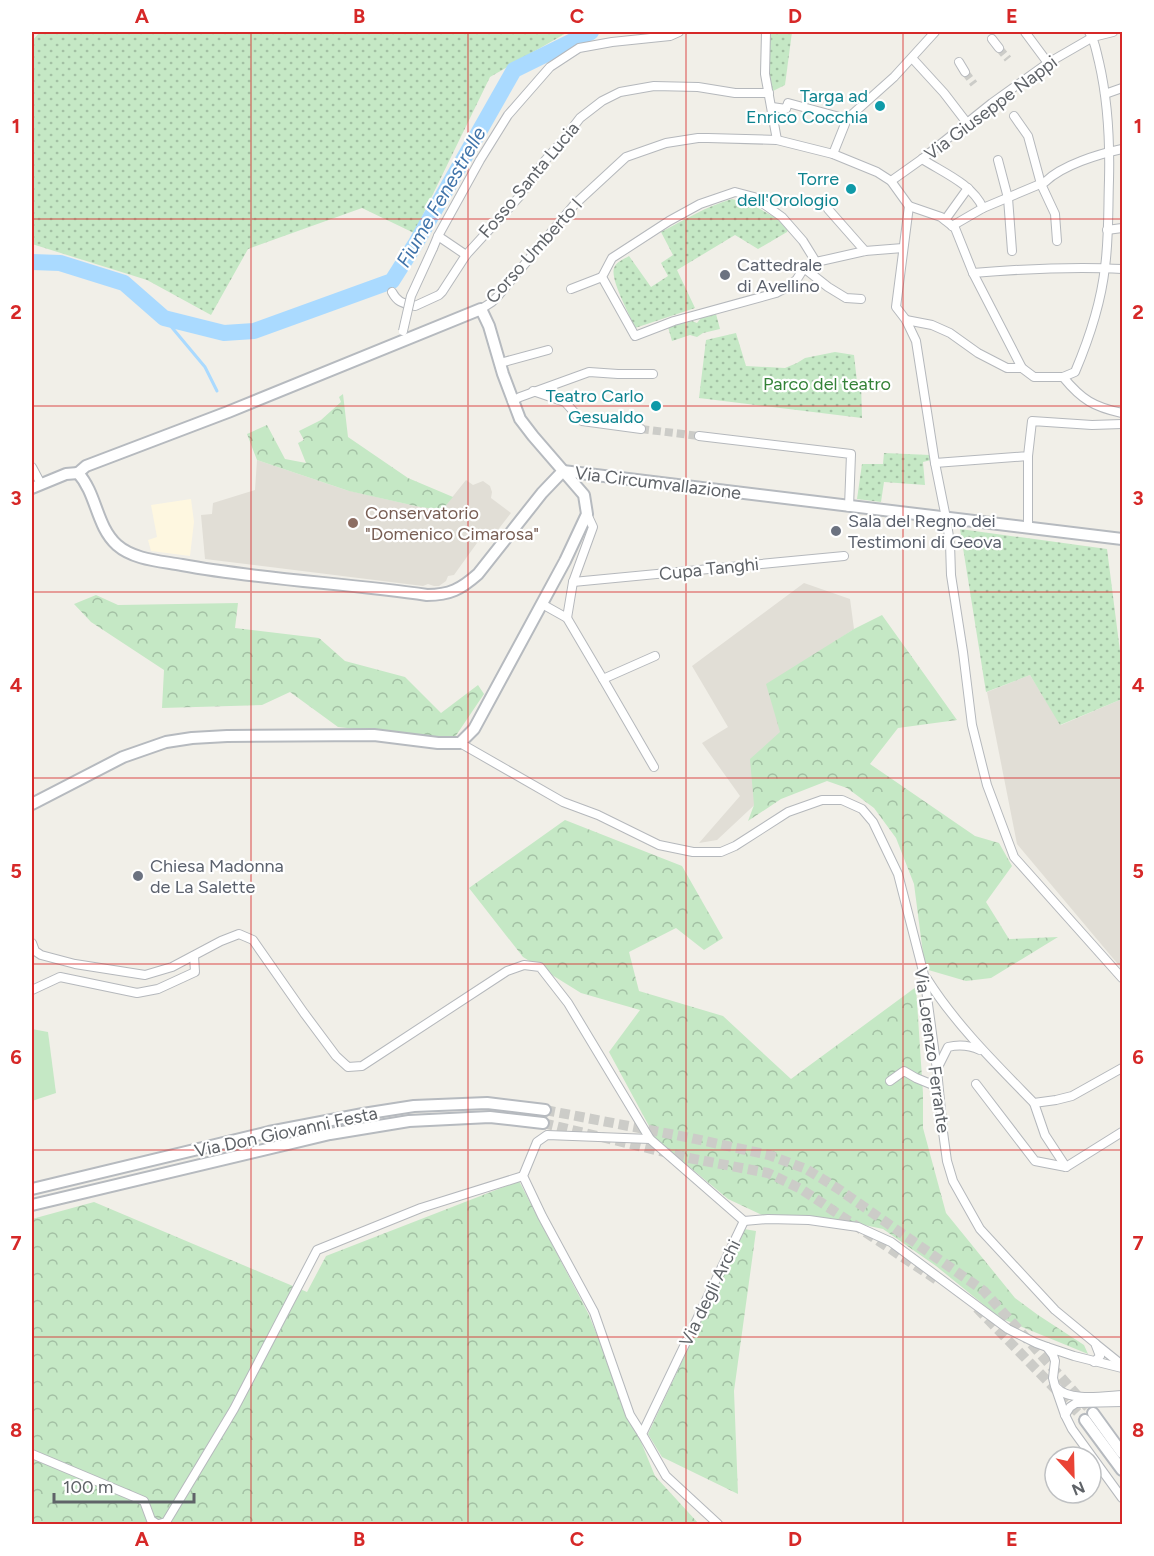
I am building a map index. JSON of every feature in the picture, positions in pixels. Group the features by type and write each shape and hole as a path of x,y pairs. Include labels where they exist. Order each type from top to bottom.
{"street":[{"path":"403,336 411,296 438,236 480,160 508,116 550,67 579,48 669,36 679,32"},
{"path":"766,32 765,74 777,140"},
{"path":"833,154 847,118 875,99 935,32"},
{"path":"1025,32 1048,63"},
{"name":"Via Giuseppe Nappi","path":"891,181 1048,63 1091,34 1113,32"},
{"path":"891,181 909,206 941,217 955,228 973,273 1022,368 1034,377 1063,377 1075,372 1093,324 1105,268 1107,230 1110,152 1108,115 1102,73 1091,34"},
{"path":"992,39 999,48"},
{"path":"912,58 944,93 967,123"},
{"path":"959,62 965,72"},
{"name":"Fosso Santa Lucia","path":"392,292 402,303 419,306 442,292 466,255 513,203 580,118 602,101 620,92 654,86 698,87 735,93 769,93"},
{"path":"1105,94 1122,88"},
{"path":"772,107 786,109 788,103 847,118"},
{"path":"1014,116 1028,136 1041,184 1055,214 1057,241"},
{"name":"Corso Umberto I","path":"36,486 66,474 78,473 87,466 228,412 403,336 481,309 498,296 574,205 626,157 644,150 666,143 698,138 777,140 833,154 877,172 891,181"},
{"path":"948,223 1041,184 1052,174 1122,149"},
{"path":"922,159 969,188 983,208"},
{"path":"998,160 1008,198 1012,251"},
{"path":"948,223 969,188"},
{"path":"571,289 602,278 612,258 669,221 700,204 735,192 754,197 782,217 803,241 816,262"},
{"path":"909,206 896,307 906,320 916,341 950,543 951,575 972,725 987,785 1014,857 1122,978"},
{"path":"828,209 865,251"},
{"path":"1107,230 1122,228"},
{"name":"Fosso Santa Lucia","path":"438,236 466,255"},
{"path":"602,278 635,336 674,321 776,293 797,279 804,268 816,262 865,251 903,248"},
{"path":"804,268 846,298 861,299"},
{"path":"973,273 1122,268"},
{"path":"481,309 489,326 512,401 520,419 584,495 587,514 593,527 573,582 567,618"},
{"path":"906,320 932,325 950,333 1007,368 1022,368"},
{"path":"500,363 548,350"},
{"path":"512,401 589,372 653,374"},
{"path":"1063,377 1075,392 1100,408 1122,413"},
{"path":"533,392 564,402 582,421 641,429"},
{"path":"1028,528 1028,456 1032,421 1092,425 1122,424"},
{"path":"699,436 851,453 849,507"},
{"path":"935,463 1028,456"},
{"path":"32,467 36,486"},
{"name":"Via Circumvallazione","path":"78,473 109,535 117,545 141,557 210,570 427,595 454,591 472,579 542,493 563,471 1122,539"},
{"path":"32,804 123,757 166,742 192,738 374,735 438,743 460,743 474,729 565,561 587,514"},
{"name":"Cupa Tanghi","path":"573,582 844,556"},
{"path":"542,604 567,618 654,767"},
{"path":"603,679 655,656"},
{"name":"Via Lorenzo Ferrante","path":"460,743 563,801 598,815 659,845 693,852 721,852 735,846 788,812 822,800 843,800 862,808 873,822 898,874 924,975 947,1161 952,1181 980,1229 1055,1310 1122,1366"},
{"path":"32,943 35,951 41,955 75,964 145,975 172,968 221,941 239,934 253,940 336,1056 348,1067 362,1066 507,971 524,965 540,967 568,1004 650,1139 744,1221"},
{"path":"32,990 60,977 137,993 158,989 195,972 194,956"},
{"path":"924,975 942,1002 1034,1103 1045,1135 1066,1167"},
{"path":"937,1070 948,1047 958,1044 973,1047 987,1054"},
{"path":"1034,1103 1072,1096 1122,1068"},
{"path":"890,1080 904,1071 938,1087"},
{"path":"976,1084 1035,1161 1066,1167 1122,1132"},
{"name":"Via Don Giovanni Festa","path":"32,1189 269,1132 404,1108 487,1103 545,1110"},
{"name":"Via Don Giovanni Festa","path":"32,1204 364,1128 409,1122 490,1117 543,1123"},
{"path":"650,1139 548,1135 537,1142 523,1176 594,1312 630,1415 666,1476 717,1524"},
{"path":"32,1454 144,1501 151,1520 158,1524 166,1522 234,1409 317,1250 421,1209 523,1176"},
{"name":"Via degli Archi","path":"642,1434 744,1221 809,1220 858,1227 891,1242 1008,1329 1036,1343 1074,1356 1122,1366"},
{"path":"1094,1362 1100,1356 1095,1343"},
{"path":"1047,1347 1055,1361 1053,1378 1065,1415 1072,1429 1122,1498"},
{"path":"1054,1368 1061,1361 1074,1356"},
{"path":"1055,1386 1063,1394 1070,1395 1096,1397 1122,1395"},
{"path":"1065,1415 1076,1403 1122,1402"},
{"path":"1122,1453 1089,1417 1122,1470"}],"shaded area":[{"name":"Conservatorio \"Domenico Cimarosa\"","path":"257,460 346,490 442,510 466,480 473,485 483,481 490,486 491,498 511,513 497,531 482,536 454,575 448,576 446,581 439,586 428,584 423,586 205,559 201,515 212,514 213,503 255,490"},
{"path":"191,499 194,522 190,556 151,551 148,540 157,537 151,505"},
{"path":"804,583 850,599 854,629 782,676 798,757 763,797 717,840 699,843 740,796 702,743 728,727 692,666"},
{"path":"1030,675 1061,725 1122,699 1122,969 1017,844 987,692"}],"green space":[{"path":"40,32 568,32 490,77 414,233 362,208 248,249 211,315 147,280 32,244 32,41"},
{"path":"766,32 792,32 785,85 769,93"},
{"path":"732,199 751,204 776,218 788,230 787,232 758,249 735,235 677,270 695,308 635,328 615,281 615,266 629,256 651,287 668,276 661,263 673,255 661,232 705,209"},
{"path":"716,314 720,329 703,333 697,337 690,335 672,341 668,327 692,321 697,323 701,318"},
{"name":"Parco del teatro","path":"736,333 746,366 785,368 805,358 835,352 854,355 857,382 861,382 862,418 699,398 706,340"},
{"path":"343,394 348,437 408,478 453,497 442,510 349,491 257,460 247,434 267,425 285,459 306,463 298,443 304,440 299,431 321,420 341,402 339,397"},
{"path":"884,453 930,455 931,460 923,462 925,485 884,482 881,502 857,499 862,464 883,464"},
{"path":"960,529 1107,549 1122,667 1122,699 1060,725 1030,675 986,692"},
{"path":"96,595 118,605 238,603 235,628 319,638 345,661 405,677 441,713 478,685 484,694 453,740 338,727 290,692 262,705 162,708 164,670 91,622 74,604"},
{"path":"882,615 957,720 898,728 870,764 975,836 999,843 1012,866 986,902 1009,939 1058,937 991,978 966,981 925,969 914,884 896,838 874,808 847,788 827,781 781,799 748,821 754,805 750,759 780,732 766,684 854,629"},
{"path":"565,820 682,866 723,938 704,950 676,928 629,952 639,991 723,1016 791,1079 916,987 923,1128 946,1213 1015,1298 1084,1345 1088,1354 1000,1318 936,1266 883,1229 836,1219 762,1215 728,1199 656,1139 609,1052 640,1010 581,993 523,957 469,888"},
{"path":"32,1029 48,1032 56,1093 32,1101"},
{"path":"519,1181 588,1313 655,1476 699,1524 32,1524 32,1219 94,1202 307,1292 326,1256"},
{"path":"744,1229 756,1231 734,1391 738,1494 662,1457 648,1434"}],"waterway":[{"name":"Fiume Fenestrelle","path":"32,262 60,263 124,283 164,318 224,333 254,331 392,281 514,70 591,32"},
{"path":"164,318 205,367 217,391"}],"tunnel":[{"path":"999,48 1008,59"},
{"path":"965,72 974,84"},
{"path":"641,429 699,436"},
{"path":"545,1110 769,1155 806,1169 837,1188 984,1291 1093,1413"},
{"path":"543,1123 689,1158 768,1173 801,1189 937,1280"},
{"path":"977,1308 1085,1420"}],"place":[{"name":"Targa ad Enrico Cocchia","path":"880,106"},
{"name":"Torre dell'Orologio","path":"851,189"},
{"name":"Cattedrale di Avellino","path":"725,275"},
{"name":"Teatro Carlo Gesualdo","path":"656,406"},
{"name":"Conservatorio \"Domenico Cimarosa\"","path":"353,523"},
{"name":"Sala del Regno dei Testimoni di Geova","path":"836,531"},
{"name":"Chiesa Madonna de La Salette","path":"138,876"}]}
